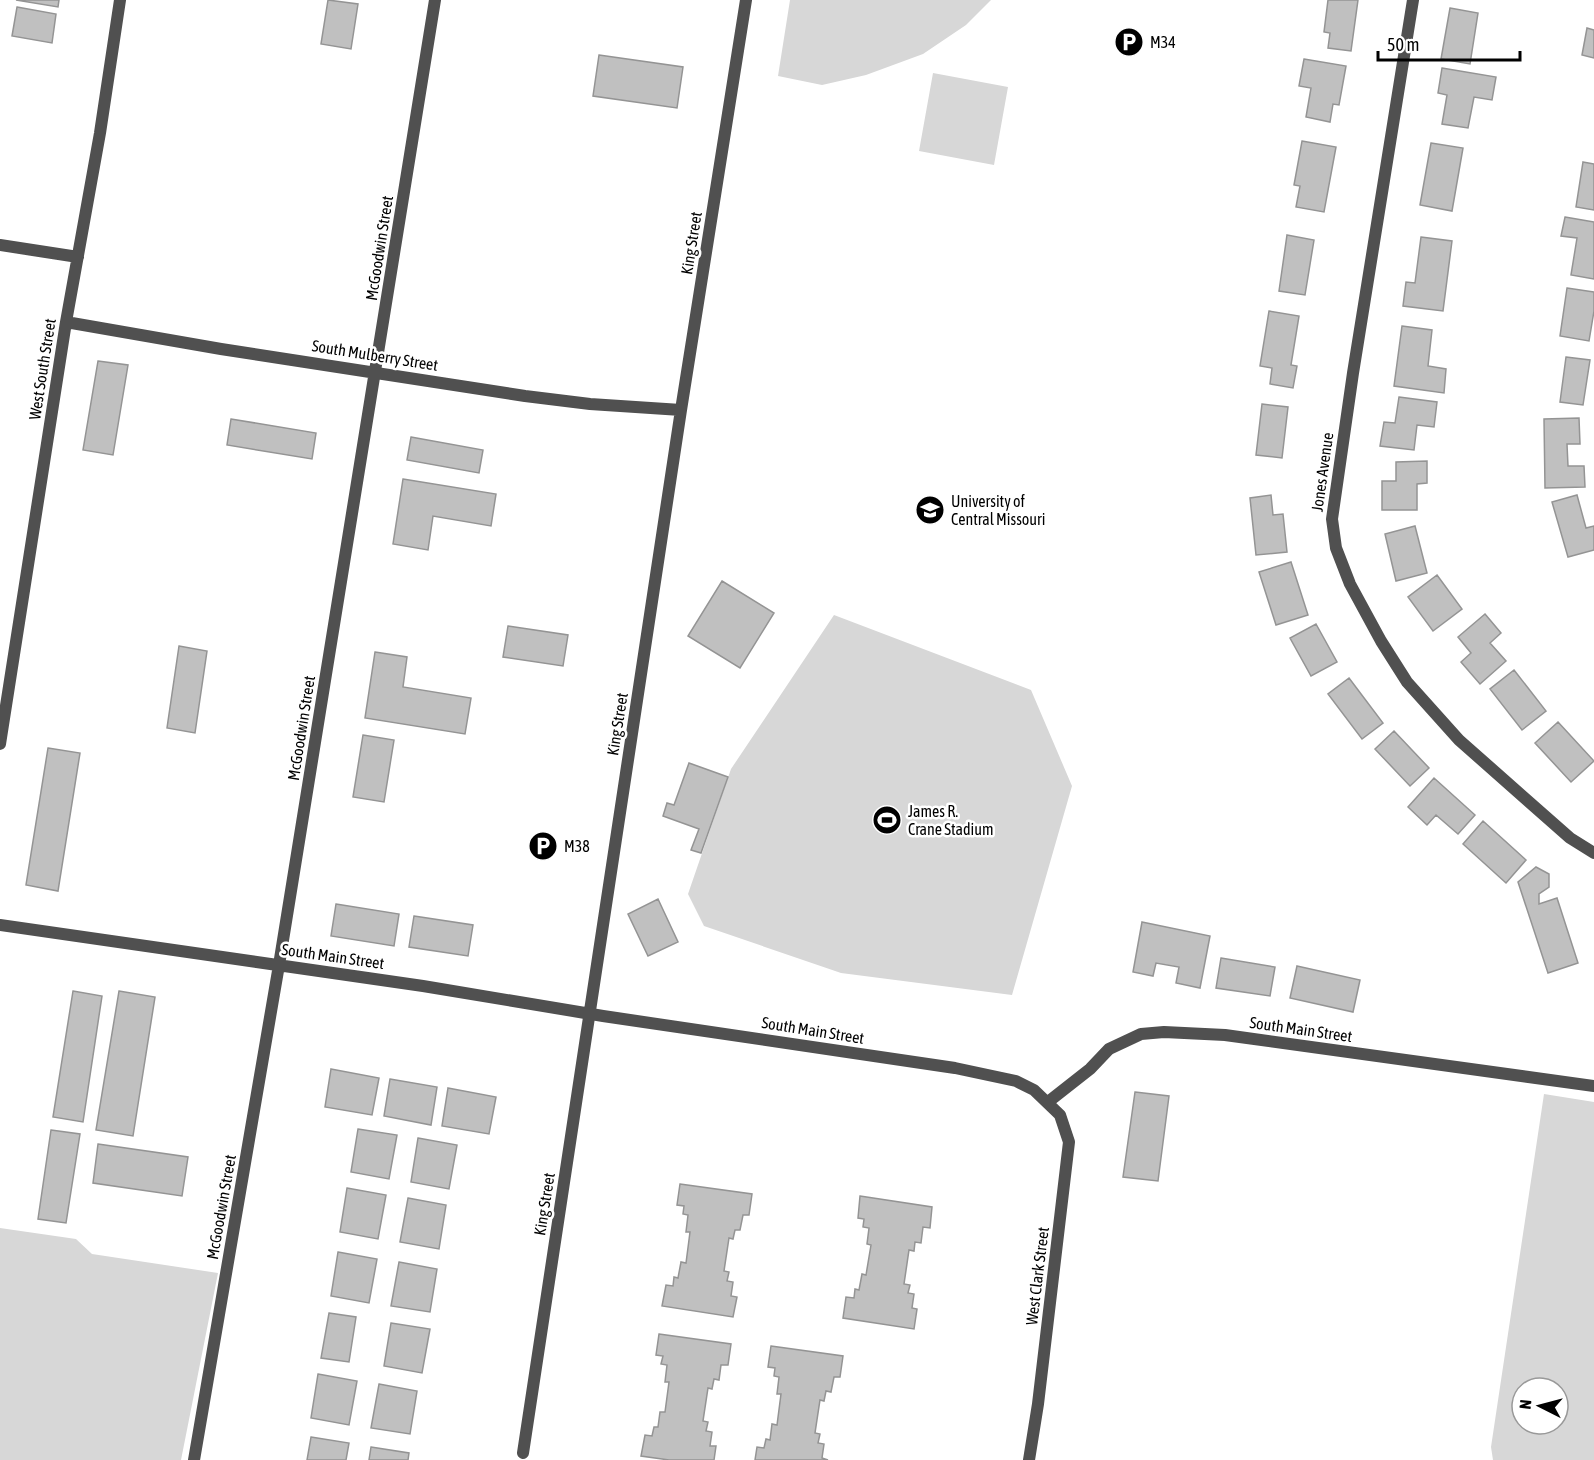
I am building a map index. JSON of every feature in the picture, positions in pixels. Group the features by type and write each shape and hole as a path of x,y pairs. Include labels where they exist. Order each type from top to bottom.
{"street":[{"name":"West South Street","path":"0,744 66,322 100,134 120,0"},
{"name":"McGoodwin Street","path":"194,1460 279,965 435,0"},
{"name":"King Street","path":"523,1453 681,410 746,0"},
{"name":"Jones Avenue","path":"1413,0 1332,519 1336,548 1350,584 1381,641 1407,682 1459,740 1570,838 1594,853"},
{"path":"0,245 78,257"},
{"name":"South Mulberry Street","path":"66,322 221,349 376,371 525,396 590,404 681,410"},
{"name":"South Main Street","path":"0,925 955,1068 1016,1081 1034,1090 1048,1102 1090,1069 1109,1049 1142,1034 1164,1032 1225,1035 1594,1086"},
{"name":"West Clark Street","path":"1029,1460 1069,1142 1060,1115 1048,1102"}],"shaded area":[{"path":"790,0 991,0 966,25 923,54 866,75 822,85 778,76"},
{"path":"933,73 1008,87 994,165 919,151"},
{"name":"James R. Crane Stadium","path":"834,615 1031,690 1072,786 1012,995 841,973 704,926 688,894 731,769"},
{"path":"1544,1094 1594,1102 1594,1460 1493,1460 1491,1447"},
{"path":"0,1228 76,1239 92,1254 218,1273 181,1460 0,1460"}],"building":[{"path":"16,0 59,0 58,7"},
{"path":"328,0 358,4 351,49 321,44"},
{"path":"1328,0 1358,0 1351,51 1328,48 1330,33 1324,32"},
{"path":"17,7 56,14 52,43 12,36"},
{"path":"1450,8 1478,13 1470,64 1441,59"},
{"path":"1587,28 1594,30 1594,58 1582,55"},
{"path":"599,55 683,67 677,108 593,96"},
{"path":"1304,59 1346,66 1339,105 1333,104 1330,122 1306,117 1311,88 1299,86"},
{"path":"1442,68 1496,77 1492,100 1474,97 1468,128 1442,124 1447,95 1438,93"},
{"path":"1302,141 1336,147 1324,212 1296,207 1300,186 1294,185"},
{"path":"1431,143 1463,148 1452,211 1420,205"},
{"path":"1583,162 1594,164 1594,210 1576,207"},
{"path":"1565,217 1594,222 1594,279 1571,275 1577,238 1561,236"},
{"path":"1287,235 1314,240 1305,295 1279,291"},
{"path":"1421,237 1452,241 1443,311 1403,306 1406,282 1415,283"},
{"path":"1567,288 1594,292 1594,311 1589,341 1560,336"},
{"path":"1269,311 1299,316 1291,365 1297,366 1293,388 1270,384 1272,368 1260,366"},
{"path":"1402,326 1432,330 1428,366 1446,369 1444,393 1394,386"},
{"path":"1566,357 1590,360 1583,405 1560,402"},
{"path":"98,361 128,365 113,455 83,450"},
{"path":"1399,397 1437,402 1434,427 1417,425 1414,450 1380,446 1384,422 1395,423"},
{"path":"1262,404 1288,407 1282,458 1256,455"},
{"path":"1579,418 1580,444 1567,444 1568,466 1584,466 1585,487 1545,488 1544,419"},
{"path":"231,419 316,433 312,459 227,445"},
{"path":"411,437 483,450 479,473 407,460"},
{"path":"1427,461 1427,483 1417,484 1417,510 1382,510 1382,481 1396,481 1396,462"},
{"path":"403,479 496,494 491,526 433,516 428,550 393,544"},
{"path":"1271,495 1273,515 1283,514 1287,552 1256,555 1250,498"},
{"path":"1577,495 1586,528 1594,526 1594,550 1568,557 1552,502"},
{"path":"1415,526 1427,573 1396,581 1385,534"},
{"path":"1291,562 1308,615 1276,625 1259,572"},
{"path":"1437,575 1462,609 1433,631 1408,597"},
{"path":"722,581 774,613 740,668 688,636"},
{"path":"1485,614 1501,633 1490,643 1506,661 1480,684 1461,662 1471,653 1458,637"},
{"path":"1316,624 1337,662 1311,676 1290,638"},
{"path":"508,626 568,635 563,666 503,657"},
{"path":"179,646 207,651 195,733 167,728"},
{"path":"375,652 407,657 403,687 471,698 465,734 365,718"},
{"path":"1514,670 1546,711 1522,730 1490,689"},
{"path":"1349,678 1383,723 1362,739 1328,694"},
{"path":"1558,722 1594,761 1571,782 1535,743"},
{"path":"1394,731 1429,768 1410,786 1375,749"},
{"path":"363,735 394,740 384,802 353,797"},
{"path":"48,748 80,753 58,891 26,885"},
{"path":"689,763 728,777 701,853 691,850 699,829 663,816 667,803 674,805"},
{"path":"1434,778 1475,815 1458,834 1436,815 1427,825 1408,807"},
{"path":"1483,821 1526,860 1506,883 1463,844"},
{"path":"1536,867 1549,874 1549,887 1539,894 1539,904 1557,898 1578,963 1548,973 1518,882"},
{"path":"658,899 678,942 648,956 628,914"},
{"path":"336,904 399,914 394,946 331,936"},
{"path":"414,916 473,925 468,956 409,947"},
{"path":"1142,922 1210,936 1200,988 1176,983 1179,967 1156,963 1153,976 1133,972"},
{"path":"1221,958 1275,967 1270,996 1216,988"},
{"path":"1297,966 1360,980 1353,1012 1290,998"},
{"path":"73,991 102,996 83,1122 53,1117"},
{"path":"119,991 155,997 133,1136 96,1130"},
{"path":"331,1069 379,1078 372,1115 325,1107"},
{"path":"390,1079 437,1087 431,1125 384,1116"},
{"path":"448,1088 496,1097 489,1134 442,1126"},
{"path":"1135,1092 1169,1096 1158,1181 1123,1177"},
{"path":"358,1129 397,1135 389,1179 351,1172"},
{"path":"51,1130 80,1134 66,1223 38,1219"},
{"path":"418,1138 457,1145 449,1189 411,1182"},
{"path":"98,1144 188,1157 182,1196 93,1183"},
{"path":"680,1184 752,1194 749,1215 743,1215 740,1230 735,1230 733,1239 729,1238 724,1271 729,1272 727,1281 733,1282 731,1296 737,1297 733,1317 662,1306 666,1285 673,1286 674,1277 678,1278 681,1262 686,1263 690,1232 686,1232 688,1215 683,1214 684,1206 677,1205"},
{"path":"347,1188 386,1195 378,1239 340,1232"},
{"path":"860,1196 932,1207 930,1228 923,1227 921,1243 915,1242 914,1251 909,1250 904,1284 910,1285 908,1293 914,1294 912,1308 917,1309 914,1329 843,1318 846,1297 854,1298 855,1289 859,1290 862,1274 866,1275 871,1245 867,1244 869,1228 863,1227 864,1219 858,1218"},
{"path":"408,1198 446,1205 439,1249 400,1242"},
{"path":"338,1252 377,1259 369,1303 331,1296"},
{"path":"399,1262 437,1269 430,1312 391,1306"},
{"path":"329,1313 356,1317 349,1362 321,1358"},
{"path":"391,1323 430,1329 422,1373 384,1366"},
{"path":"659,1334 731,1344 728,1365 721,1365 719,1380 714,1379 712,1389 708,1388 703,1421 708,1422 706,1431 712,1432 710,1446 716,1446 714,1460 669,1460 641,1456 645,1435 652,1436 654,1427 658,1427 660,1412 665,1412 669,1382 665,1382 667,1365 661,1364 663,1356 656,1355"},
{"path":"771,1346 843,1356 840,1377 834,1377 831,1392 826,1391 824,1401 820,1400 815,1433 820,1434 818,1443 824,1444 822,1458 828,1460 755,1460 757,1447 764,1448 766,1439 770,1440 772,1424 777,1425 781,1394 777,1394 779,1377 774,1376 775,1368 768,1367"},
{"path":"318,1374 357,1381 349,1425 311,1418"},
{"path":"379,1384 417,1391 410,1434 371,1428"},
{"path":"311,1437 349,1443 346,1460 307,1460"},
{"path":"371,1447 409,1453 408,1460 369,1460"}],"place":[{"name":"M34","path":"1129,42"},
{"name":"University of Central Missouri","path":"930,510"},
{"name":"James R. Crane Stadium","path":"887,820"},
{"name":"M38","path":"543,846"}]}
